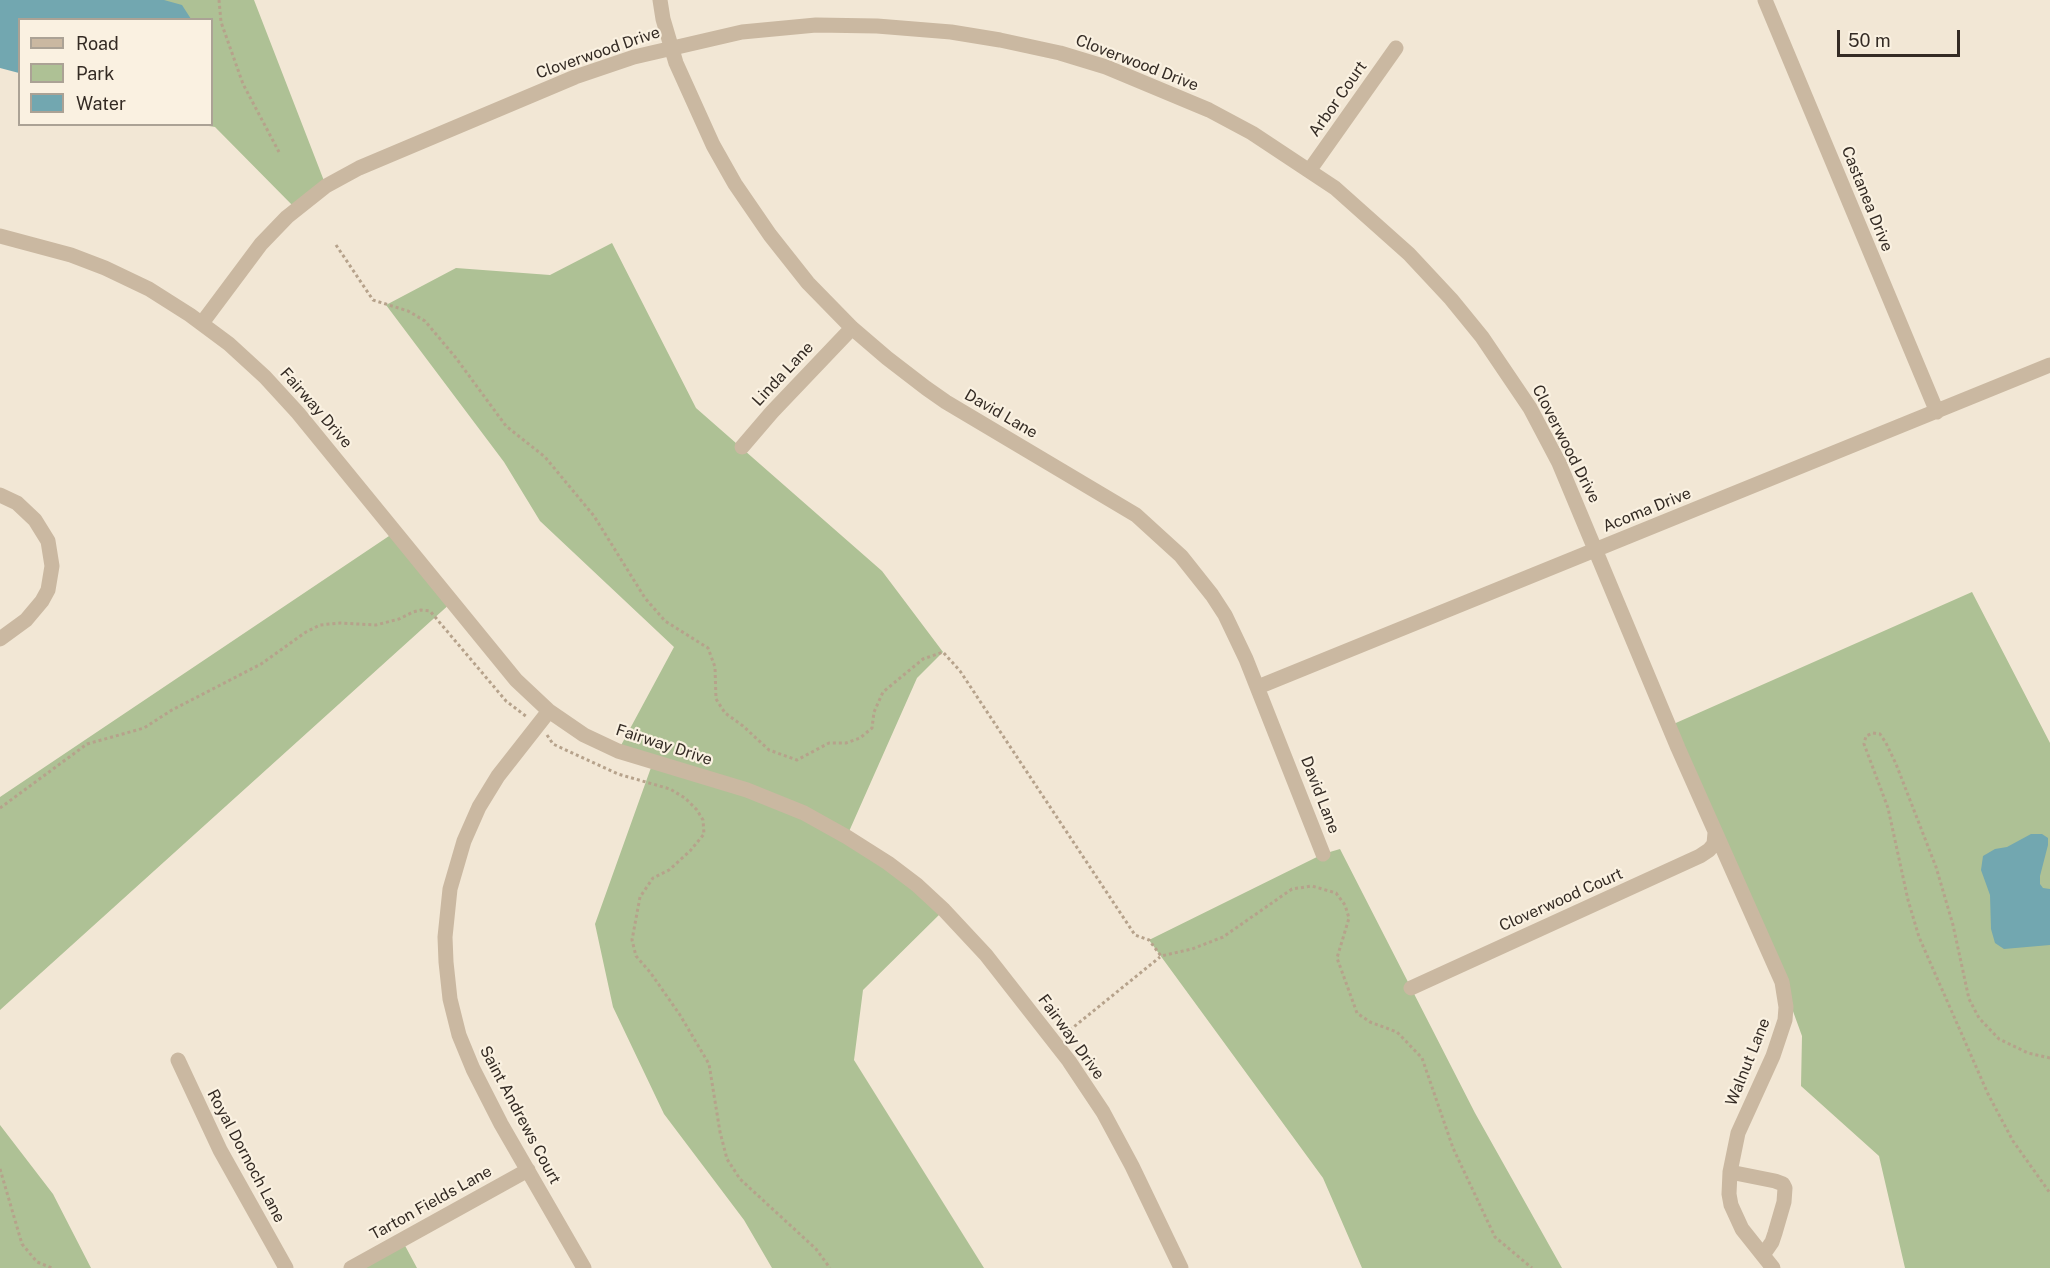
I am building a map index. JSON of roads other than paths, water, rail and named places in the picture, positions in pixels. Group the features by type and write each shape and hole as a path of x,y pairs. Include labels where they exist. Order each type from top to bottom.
{"street":[{"name":"David Lane","path":"660,0 671,47 696,110 735,184 770,235 808,283 852,328 887,358 946,402 1136,515 1181,556 1212,595 1225,615 1258,687 1323,854"},
{"name":"Castanea Drive","path":"1765,0 1937,412"},
{"name":"Cloverwood Drive","path":"202,324 261,244 292,213 326,186 359,168 575,77 634,57 742,32 816,25 877,26 951,32 1000,40 1088,61 1164,89 1209,110 1252,134 1309,171 1342,195 1409,254 1451,299 1482,337 1517,387 1559,463 1677,748 1714,826 1715,833"},
{"name":"Arbor Court","path":"1309,171 1396,48"},
{"name":"Fairway Drive","path":"0,236 71,255 105,268 149,289 229,344 298,413 516,680 549,711 584,735 618,751 747,790 782,803 847,837 917,885 952,918 991,962 1055,1043 1103,1112 1181,1268"},
{"name":"Linda Lane","path":"742,447 852,328"},
{"name":"Acoma Drive","path":"1258,687 2050,365"},
{"path":"0,495 17,503 35,520 48,541 52,566 48,590 39,606 26,620 0,639"},
{"name":"Saint Andrews Court","path":"549,711 498,776 478,807 456,864 450,888 445,938 446,962 450,999 459,1035 478,1078 584,1268"},
{"name":"Cloverwood Court","path":"1411,988 1700,856 1714,844 1715,833"},
{"name":"Walnut Lane","path":"1715,833 1778,970 1786,1007 1785,1020 1773,1056 1738,1133 1730,1172 1729,1194 1735,1215 1742,1229 1773,1268"},
{"name":"Royal Dornoch Lane","path":"178,1060 220,1150 286,1268"},
{"name":"Tarton Fields Lane","path":"351,1268 528,1170"},
{"path":"1730,1172 1775,1181 1783,1184 1785,1188 1784,1202 1775,1233 1763,1255"}],"water":[{"path":"0,0 164,0 182,5 190,18 18,18 18,73 0,68"},
{"path":"2031,834 2042,834 2048,838 2040,884 2043,888 2050,889 2050,945 2004,949 1995,943 1991,929 1990,895 1981,870 1983,856 1995,849 2007,847"}]}
